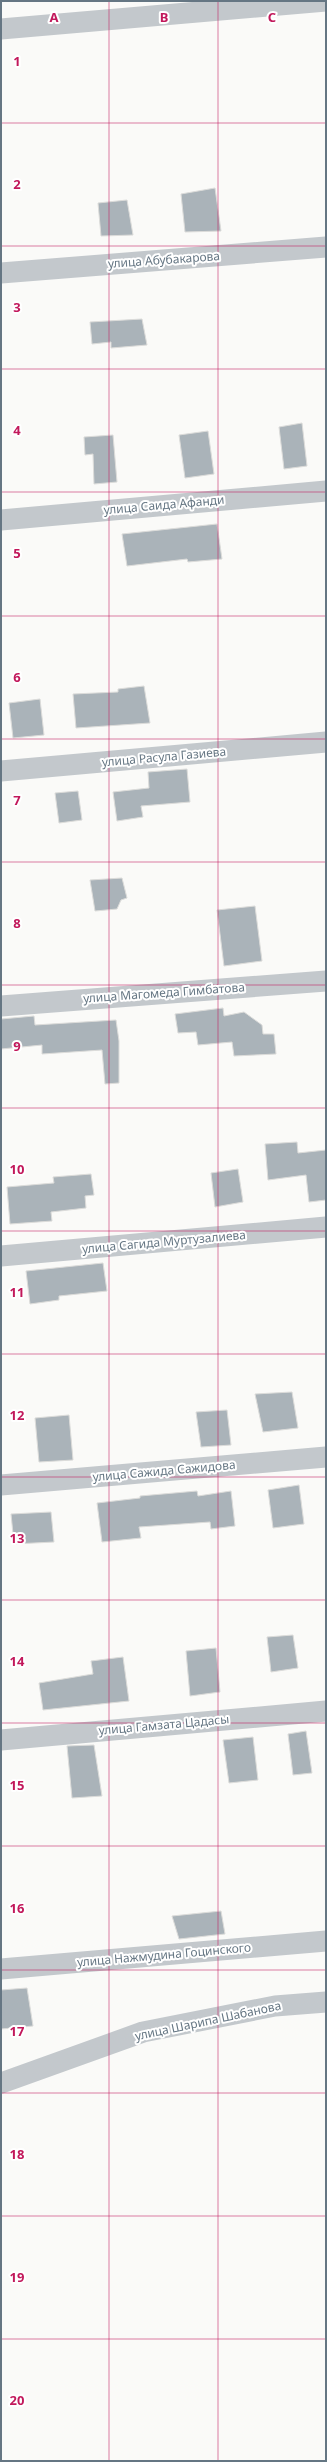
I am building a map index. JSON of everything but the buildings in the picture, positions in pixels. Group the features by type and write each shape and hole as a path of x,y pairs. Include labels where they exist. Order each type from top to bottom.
{"street":[{"path":"1,29 326,1"},
{"name":"улица Абубакарова","path":"1,273 326,247"},
{"name":"улица Саида Афанди","path":"1,520 326,491"},
{"name":"улица Расула Газиева","path":"1,771 326,742"},
{"name":"улица Магомеда Гимбатова","path":"1,1006 326,981"},
{"name":"улица Сагида Муртузалиева","path":"1,1256 326,1227"},
{"name":"улица Сажида Сажидова","path":"1,1485 326,1457"},
{"name":"улица Гамзата Цадасы","path":"1,1740 326,1711"},
{"name":"улица Нажмудина Гоцинского","path":"1,1969 326,1940"},
{"name":"улица Шарипа Шабанова","path":"1,2083 143,2032 275,2006 326,2002"}]}
